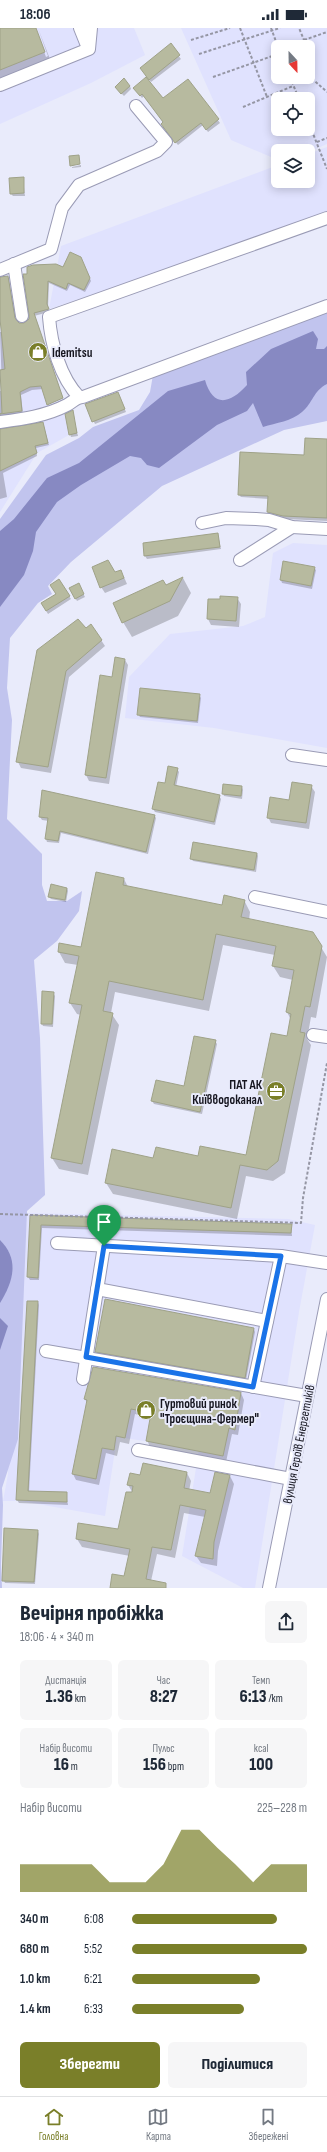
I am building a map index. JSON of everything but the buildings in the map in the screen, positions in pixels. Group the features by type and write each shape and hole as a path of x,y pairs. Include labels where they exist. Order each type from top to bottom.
{"street":[{"path":"80,28 88,49"},
{"path":"88,49 91,28"},
{"path":"0,85 88,49"},
{"path":"0,270 51,249 62,208 79,185 157,150 166,142 136,106"},
{"path":"79,397 64,378 50,331 49,316 327,218"},
{"path":"14,264 22,316"},
{"path":"0,422 48,414 68,405 79,397 83,397 327,306"},
{"path":"202,523 226,518 256,519 269,520 292,527 327,529"},
{"path":"240,560 292,527"},
{"path":"292,755 327,760"},
{"path":"255,897 327,912"},
{"path":"313,1035 327,1037"},
{"path":"57,1243 281,1256 327,1263"},
{"path":"83,1379 104,1246"},
{"path":"253,1387 281,1256"},
{"path":"97,1289 267,1321"},
{"name":"вулиця Героїв Енергетиків","path":"269,1588 327,1299"},
{"path":"46,1351 307,1396"},
{"path":"138,1450 291,1479"}],"path":[{"path":"191,40 230,28"},
{"path":"240,28 267,97"},
{"path":"199,54 244,40 272,29 280,28"},
{"path":"299,28 304,40 327,32"},
{"path":"272,29 276,40"},
{"path":"212,77 271,56"},
{"path":"315,81 327,92"},
{"path":"243,108 293,86 296,92"},
{"path":"314,136 327,169"},
{"path":"317,142 327,138"},
{"path":"0,1214 301,1223 303,1198 327,1063"}],"shaded area":[{"path":"0,28 134,28 145,55 91,83 0,124"},
{"path":"181,28 327,28 327,144 315,149 315,144 271,144 271,157 231,140"},
{"path":"327,147 327,217 49,309 61,246 271,168 271,188 315,188 315,151"},
{"path":"11,275 16,326 36,319 64,400 73,412 77,433 69,435 37,453 0,512 0,276"},
{"path":"327,312 327,421 284,430 162,486 71,562 48,586 52,594 38,603 10,638 7,688 12,720 7,819 42,854 42,885 47,901 67,901 82,891 79,911 57,941 34,960 40,1038 45,1195 27,1211 18,1439 2,1488 2,1588 0,1588 0,519 46,455 79,438 93,427 139,410 150,392 153,375"},
{"path":"313,331 318,339 316,349 324,349 327,346 327,384 319,390 309,405 302,412 289,420 263,427 253,403 247,411 217,425 159,468 147,465 141,458 130,456 81,485 57,502 36,532 33,551 24,575 0,607 0,531 14,519 47,478 79,463 168,391 205,380 208,389 217,399 223,400 234,396 247,385 246,372 271,349"},
{"path":"293,543 327,545 327,748 214,728 125,718 129,677 170,634 243,626 265,617 273,553"},
{"name":"Гуртовий ринок \"Троєщина-Фермер\"","path":"26,1213 288,1219 315,1225 299,1312 255,1588 243,1588 182,1556 199,1449 117,1437 105,1516 21,1501 3,1501 8,1474 7,1384"},
{"path":"0,1240 10,1255 12,1271 11,1279 5,1295 0,1303"},
{"path":"0,1318 8,1326 0,1350"}],"place":[{"name":"Idemitsu","path":"38,352"},
{"name":"ПАТ АК Київводоканал","path":"276,1091"},
{"name":"Гуртовий ринок \"Троєщина-Фермер\"","path":"146,1410"}],"route":[{"path":"104,1246 281,1256 253,1387 86,1357 104,1246"}]}
